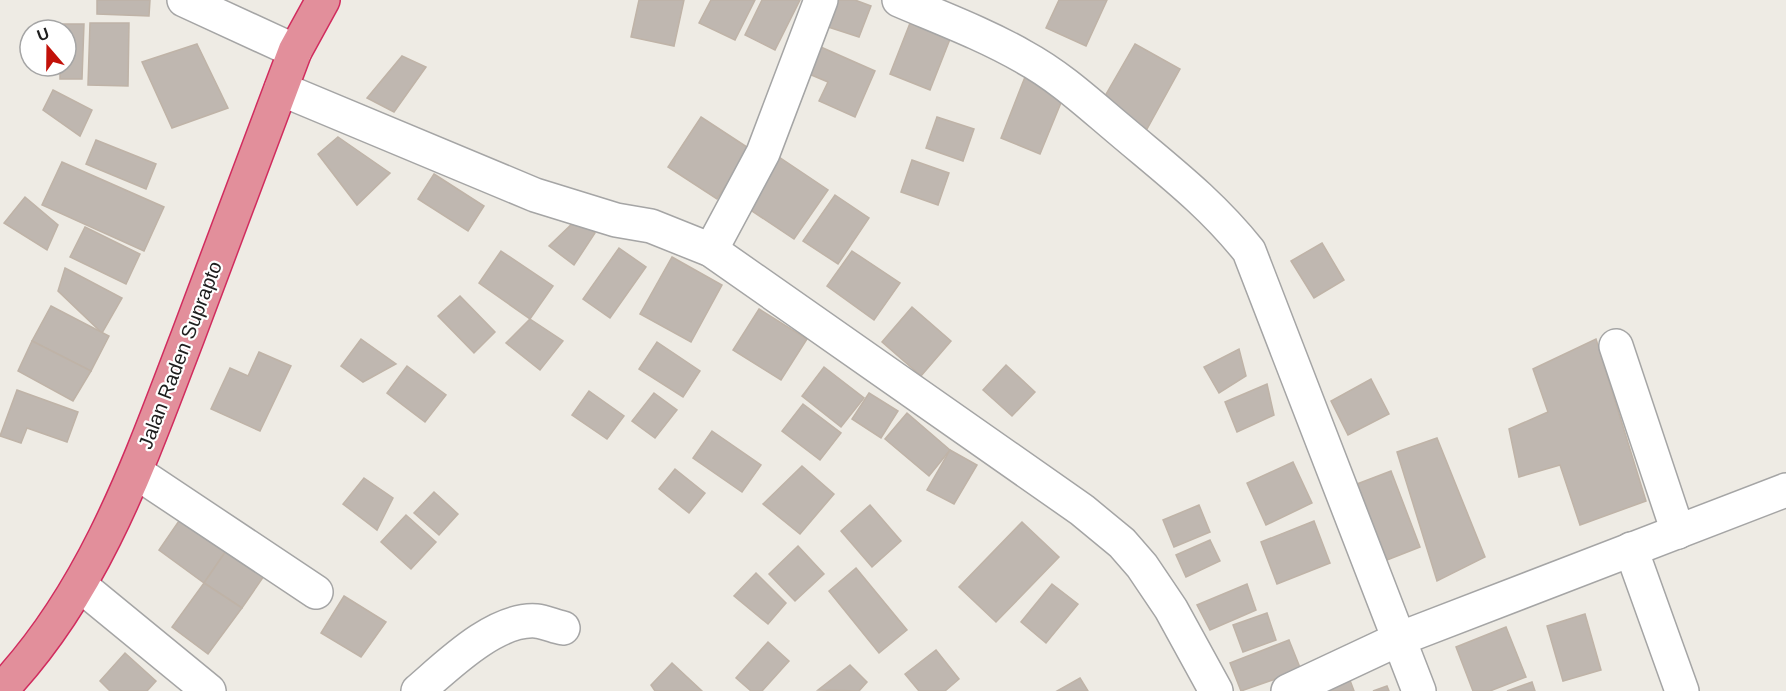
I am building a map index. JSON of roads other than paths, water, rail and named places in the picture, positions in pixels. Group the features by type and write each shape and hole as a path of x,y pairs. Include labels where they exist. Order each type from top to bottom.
{"highway":[{"name":"Jalan Raden Suprapto","path":"0,691 15,676 81,586 136,472 295,51 323,0"}],"street":[{"path":"184,0 295,51"},
{"path":"711,250 763,153 821,0"},
{"path":"899,0 994,40 1026,58 1075,91 1191,188 1225,221 1249,251 1419,691"},
{"path":"281,89 535,195 616,220 651,226 711,250 1082,510 1122,543 1171,609 1216,691"},
{"path":"1617,346 1678,532"},
{"path":"136,472 316,592"},
{"path":"1288,691 1399,639 1786,490"},
{"path":"1631,549 1682,691"},
{"path":"81,586 209,691"},
{"path":"418,691 463,652 515,623 535,621 563,628"}]}
